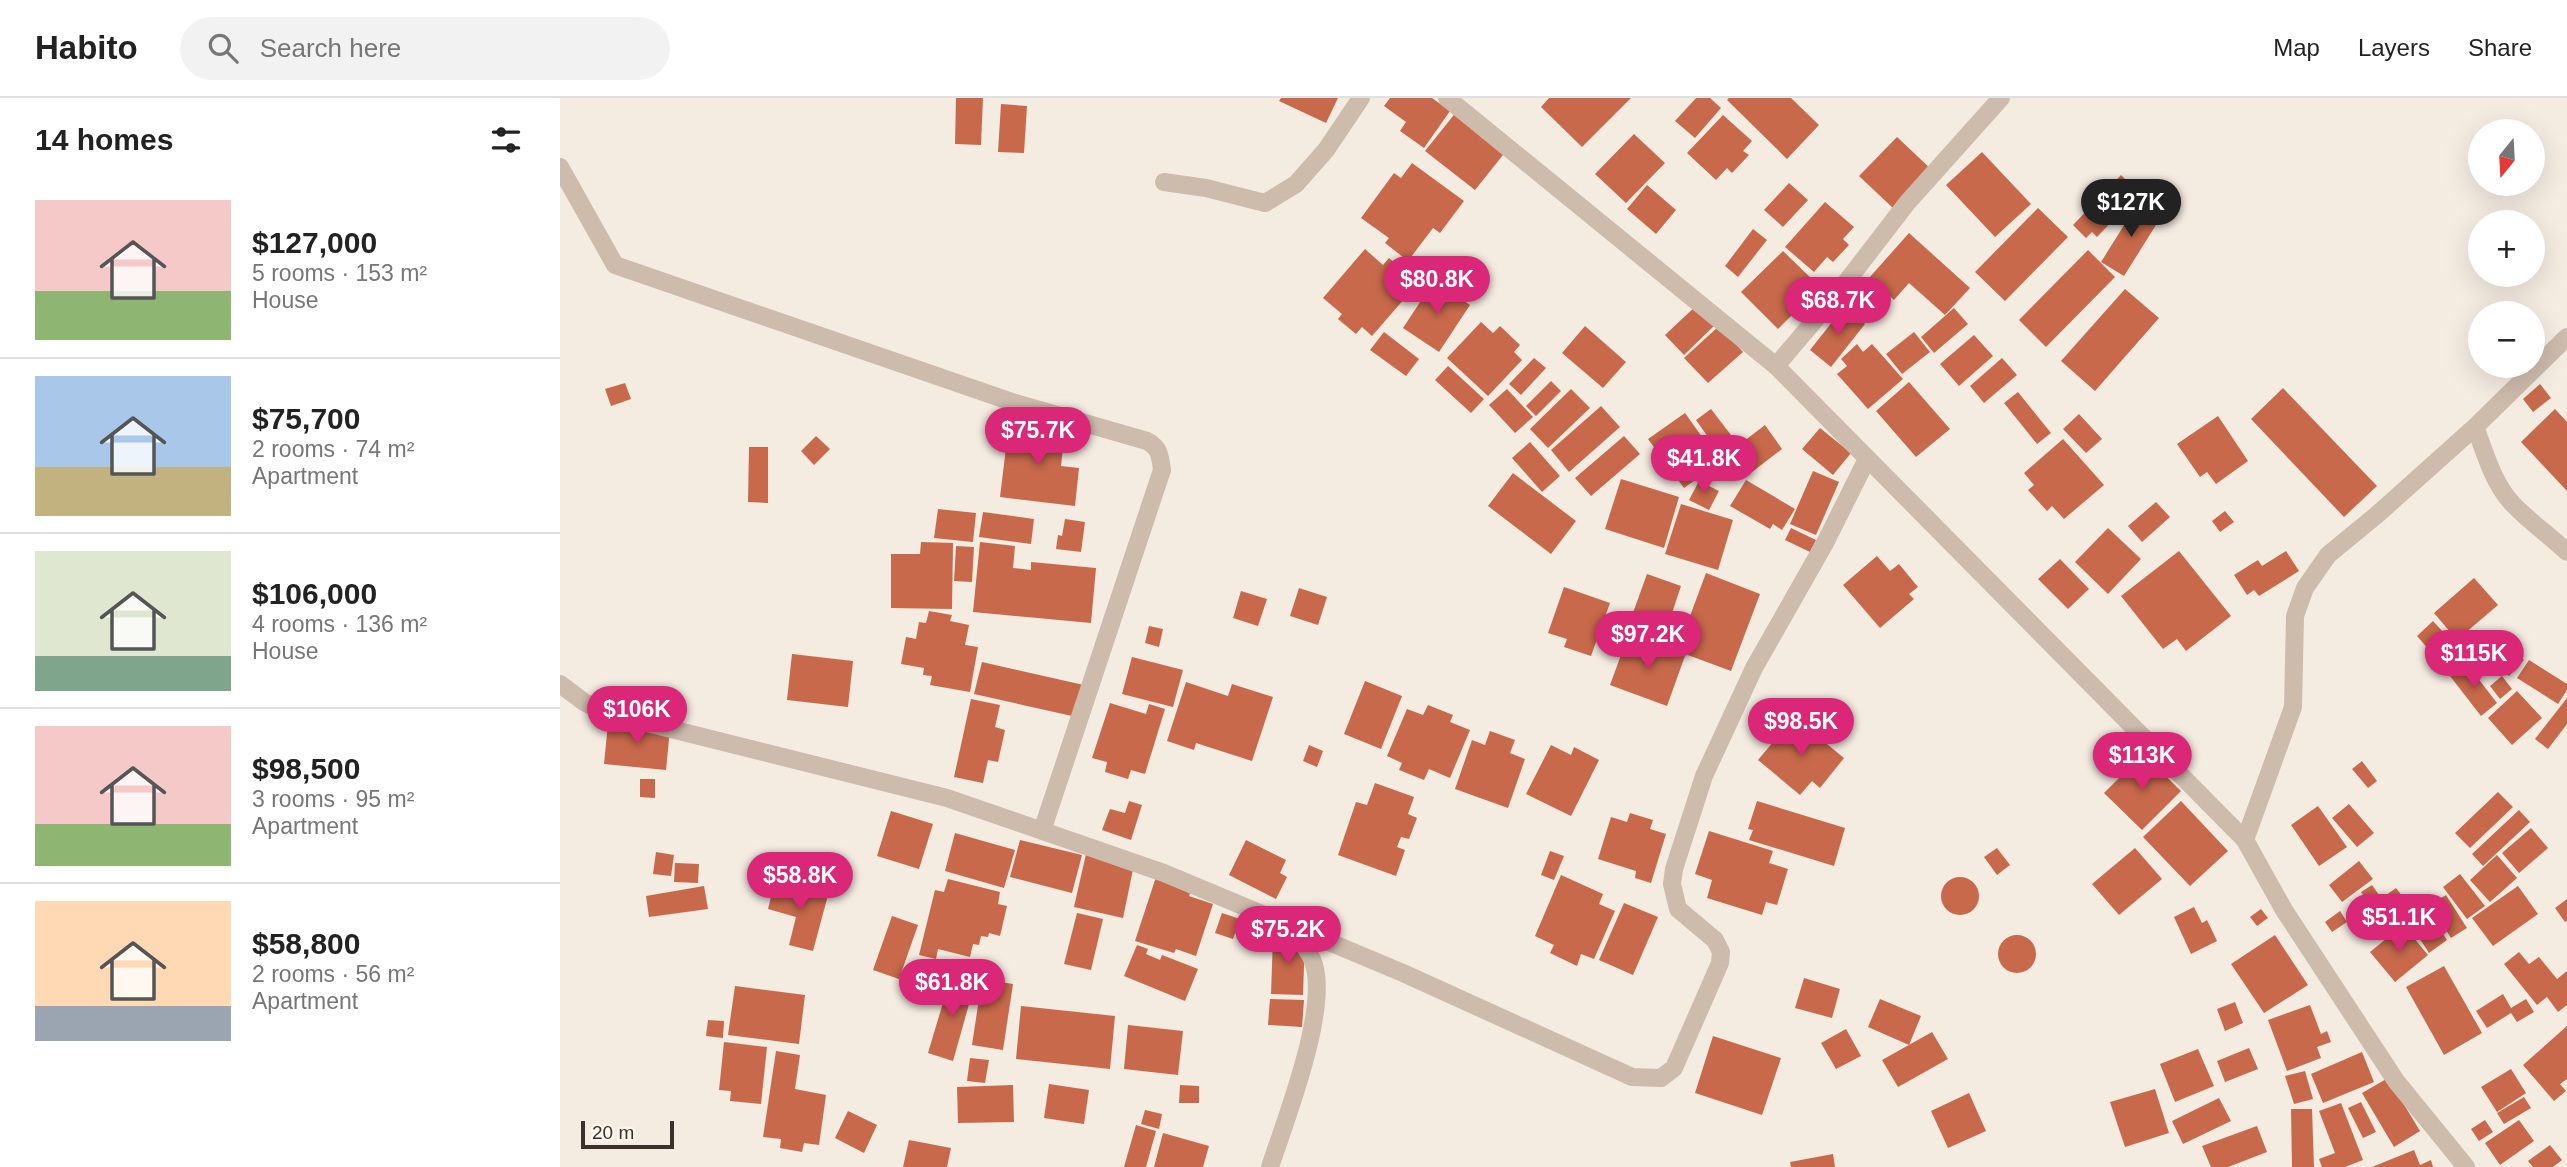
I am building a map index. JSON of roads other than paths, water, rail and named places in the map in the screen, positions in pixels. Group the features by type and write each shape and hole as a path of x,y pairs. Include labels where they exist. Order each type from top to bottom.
{"street":[{"path":"1164,182 1206,188 1265,203 1296,184 1326,150 1361,98"},
{"path":"1447,98 1776,366 2245,840 2284,910 2396,1081 2466,1167"},
{"path":"1776,366 1908,203 2001,98"},
{"path":"560,167 615,265 1015,403 1147,441 1156,446 1162,470 1042,831"},
{"path":"2245,840 2293,707 2295,616 2305,588 2328,555 2475,427 2567,337"},
{"path":"2475,427 2496,480 2508,499 2567,552"},
{"path":"560,684 603,712 947,798 1164,873 1402,973 1632,1077 1649,1080 1669,1074 1720,963 1721,951 1715,940 1678,909 1672,884 1674,869 1704,776 1754,668 1825,543 1867,459"},
{"path":"1270,1167 1309,1051 1317,984 1312,960 1287,924"}]}
